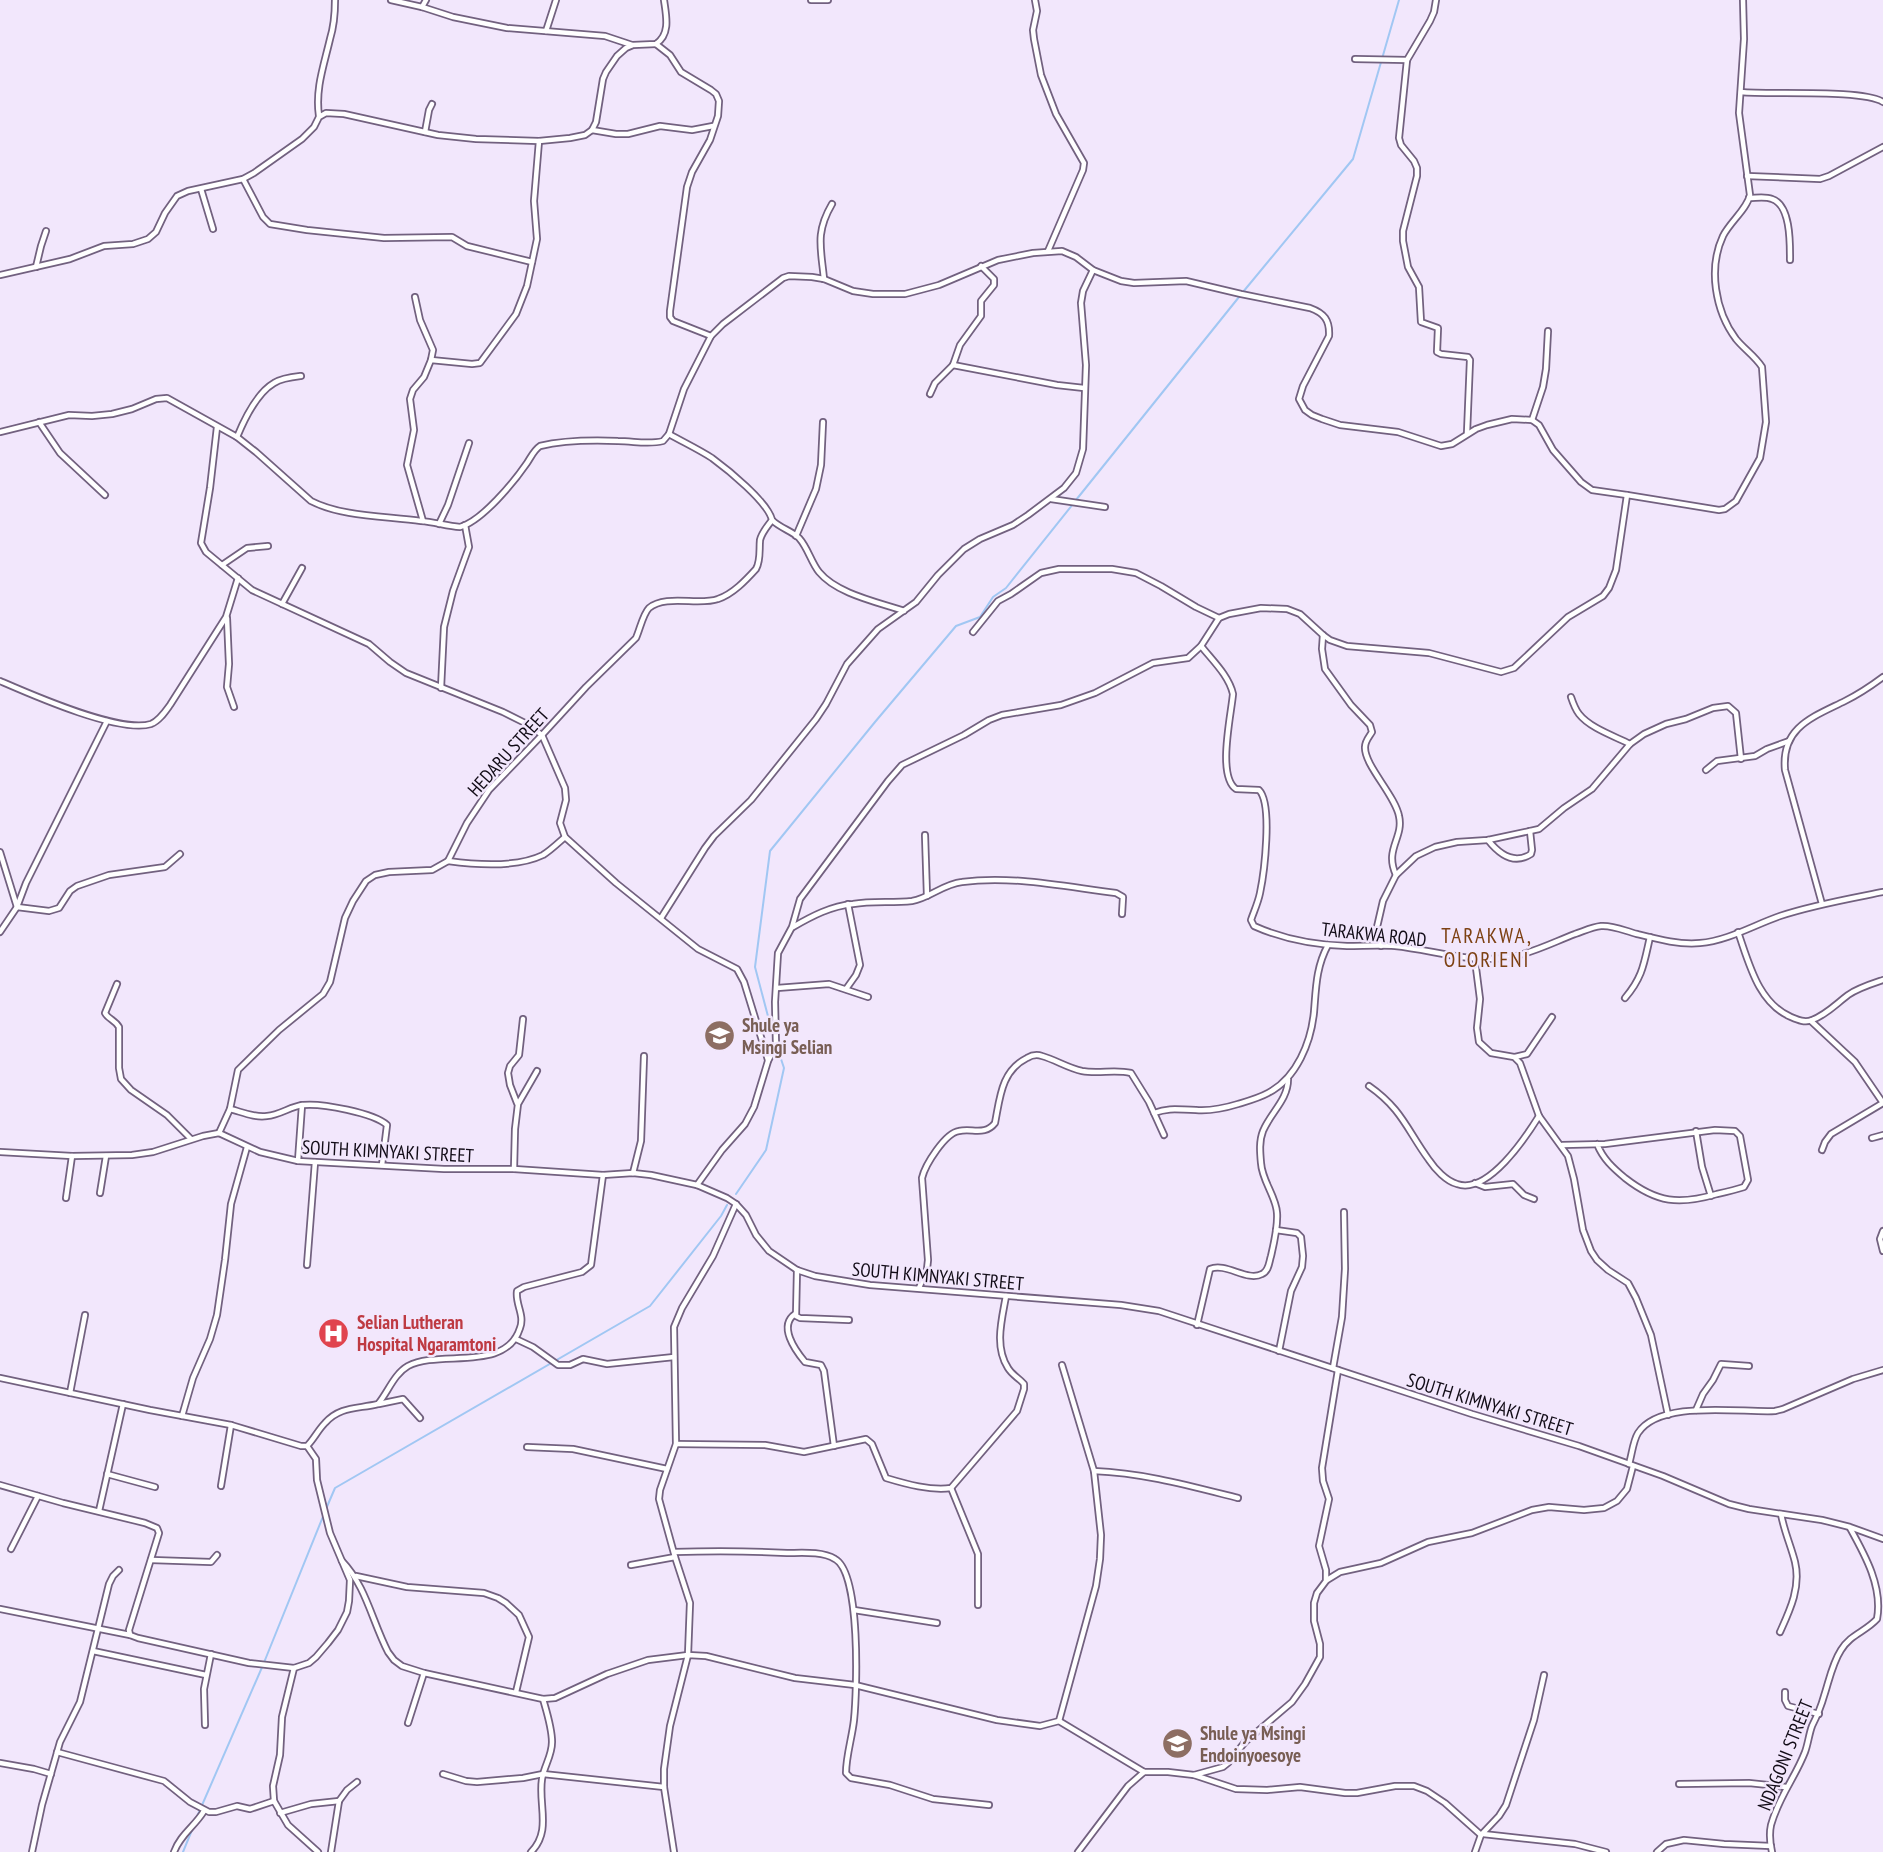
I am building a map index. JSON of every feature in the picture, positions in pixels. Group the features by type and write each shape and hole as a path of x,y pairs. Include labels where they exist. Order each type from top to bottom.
{"street":[{"path":"319,117 317,105 320,74 331,36 335,0"},
{"path":"391,0 422,6 453,18 478,23 605,36 633,45 656,44 661,41 666,32 664,0"},
{"path":"422,6 426,0"},
{"path":"546,32 555,0"},
{"path":"811,0 828,0"},
{"path":"1035,0 1037,11 1033,30 1041,75 1056,114 1084,163 1048,251"},
{"path":"1436,0 1434,12 1407,60 1399,138 1417,167 1417,176 1403,231 1407,263 1419,286 1421,322 1438,328 1437,352 1468,357 1470,360 1467,434"},
{"path":"0,432 69,415 112,414 160,398 173,401 237,438 311,501 328,509 460,527 494,501 540,446 601,440 646,444 659,443 667,438 684,390 711,336 783,278 802,276 824,279 845,289 863,293 905,294 939,285 981,266 1016,256 1048,251 1069,253 1093,270 1121,281 1200,283 1320,312 1328,321 1329,335 1300,395 1300,402 1312,415 1340,425 1383,429 1441,446 1452,444 1467,434 1500,421 1532,420 1553,450 1586,487 1592,490 1708,509 1725,509 1736,501 1759,458 1766,422 1762,368 1727,325 1718,303 1715,283 1717,256 1724,234 1749,198 1740,113 1743,0"},
{"path":"656,44 670,55 685,76 716,94 719,101 707,147 692,172 687,187 670,312 673,321 711,336"},
{"path":"0,275 70,259 104,246 134,244 148,239 156,232 177,196 243,179 302,139 314,127 319,117 326,113 476,139 539,141 585,135 592,130 596,122 600,89 606,72 617,56 633,45"},
{"path":"1354,59 1407,60"},
{"path":"1741,92 1822,93 1877,98 1883,102"},
{"path":"425,132 432,104"},
{"path":"592,130 628,134 660,126 692,130 713,126"},
{"path":"431,359 472,364 483,360 516,314 524,296 537,239 534,201 539,141"},
{"path":"1746,176 1820,179 1883,147"},
{"path":"243,179 262,217 270,224 359,236 452,237 467,246 532,262"},
{"path":"201,189 213,229"},
{"path":"1749,198 1773,199 1778,202 1790,233 1790,260"},
{"path":"824,279 820,236 825,216 832,204"},
{"path":"36,267 46,231"},
{"path":"930,394 935,383 953,365 960,345 981,316 981,302 994,285 993,279 981,266"},
{"path":"661,918 709,842 751,800 821,712 842,673 878,629 916,602 964,549 1013,525 1071,481 1081,459 1086,350 1081,303 1083,291 1093,270"},
{"path":"415,298 420,320 433,350 424,377 413,390 410,399 414,430 407,465 423,521"},
{"path":"1532,420 1543,387 1548,331"},
{"path":"953,365 1084,388"},
{"path":"237,438 248,413 267,388 280,380 301,376"},
{"path":"39,422 62,455 105,495"},
{"path":"796,536 816,489 821,465 823,422"},
{"path":"217,427 201,543 206,552 252,590 369,644 406,673 484,703 525,723 542,735 565,788 560,823 565,837 616,883 698,949 737,969 744,982 768,1061"},
{"path":"669,434 710,457 733,475 768,510 772,520 796,536 815,566 828,580 860,596 905,611"},
{"path":"439,524 469,443"},
{"path":"697,1185 750,1116 776,1045 778,953 792,927 796,907 807,888 902,765 1002,715 1049,708 1084,698 1153,663 1188,658 1201,646 1219,618 1261,608 1287,608 1300,614 1322,635 1338,644 1429,653 1501,672 1514,668 1559,625 1602,596 1609,588 1616,570 1628,495"},
{"path":"1050,499 1105,507"},
{"name":"HEDARU STREET","path":"448,861 467,823 489,790 636,638 649,608 667,602 715,601 729,594 759,564 763,532 772,520"},
{"path":"441,688 444,628 453,591 469,547 466,525"},
{"path":"222,565 247,548 268,546"},
{"path":"282,604 302,568"},
{"path":"973,632 998,601 1041,573 1059,569 1112,569 1136,573 1219,618"},
{"path":"0,681 50,703 108,721 139,725 155,722 170,705 226,617 238,578"},
{"path":"226,617 229,664 227,687 234,707"},
{"path":"1322,635 1325,669 1351,705 1370,725 1372,732 1366,743 1366,754 1399,815 1400,824 1391,856 1396,875"},
{"name":"TARAKWA ROAD","path":"1201,646 1229,683 1233,694 1226,762 1230,783 1236,789 1259,790 1263,795 1267,829 1260,894 1252,923 1279,936 1328,945 1408,948 1475,960 1521,955 1598,927 1613,927 1685,943 1704,943 1822,904 1883,892"},
{"path":"1822,904 1785,771 1785,750 1804,722 1867,689 1883,677"},
{"path":"1571,697 1581,717 1630,744"},
{"path":"1381,946 1377,927 1382,901 1396,875 1416,856 1435,847 1488,840 1544,826 1592,789 1630,744 1655,728 1713,708 1728,706 1735,713 1741,759"},
{"path":"0,932 17,907 26,883 108,721"},
{"path":"1706,770 1717,761 1755,756 1790,740"},
{"path":"1488,840 1498,853 1505,857 1524,858 1531,854 1532,850 1530,831"},
{"path":"925,835 927,896"},
{"path":"0,1152 106,1156 153,1152 219,1133 230,1109 238,1070 326,990 345,918 352,901 366,881 375,875 389,872 432,870 448,861 482,864 528,860 547,852 565,837"},
{"path":"0,852 17,907"},
{"path":"17,907 55,910 63,905 73,888 88,881 109,875 165,867 180,854"},
{"path":"792,927 848,904 914,900 962,882 1020,881 1116,893 1123,897 1122,914"},
{"path":"846,989 860,965 848,904"},
{"path":"1738,932 1766,999 1781,1013 1798,1020 1811,1021 1856,990 1883,980"},
{"path":"1625,998 1641,974 1650,937"},
{"path":"1154,1113 1172,1108 1205,1110 1234,1105 1268,1093 1287,1079 1304,1051 1310,1034 1317,972 1328,945"},
{"path":"1475,960 1480,999 1477,1028 1479,1042 1491,1053 1514,1057 1527,1054 1552,1017"},
{"path":"117,984 105,1013 119,1027 121,1079 131,1090 167,1115 191,1139"},
{"path":"776,988 829,984 868,997"},
{"path":"514,1168 517,1104 508,1073 519,1055 523,1019"},
{"path":"1811,1021 1855,1062 1883,1104 1831,1134 1822,1150"},
{"path":"919,1288 928,1260 922,1178 924,1172 944,1140 951,1134 961,1130 984,1131 993,1127 1006,1077 1023,1060 1040,1055 1081,1071 1131,1073 1138,1081 1164,1135"},
{"path":"633,1173 641,1141 645,1056"},
{"path":"1514,1057 1524,1069 1539,1116 1562,1146 1572,1169 1583,1230 1591,1251 1608,1270 1628,1283 1636,1298 1651,1335 1668,1415"},
{"path":"517,1104 537,1071"},
{"path":"1197,1325 1210,1269 1220,1267 1254,1276 1266,1272 1269,1265 1277,1214 1261,1167 1260,1144 1264,1128 1286,1093 1287,1079"},
{"path":"1369,1086 1384,1096 1405,1121 1440,1173 1457,1184 1467,1185 1500,1168 1526,1138 1539,1116"},
{"path":"230,1109 265,1116 302,1105 319,1105 386,1122 382,1166"},
{"path":"298,1161 302,1105"},
{"path":"1562,1146 1728,1129 1740,1136 1748,1172 1747,1184 1739,1189 1689,1201 1665,1200 1639,1188 1611,1166 1597,1144"},
{"path":"1696,1131 1702,1167 1711,1196"},
{"name":"SOUTH KIMNYAKI STREET","path":"219,1133 247,1147 298,1161 444,1169 514,1168 603,1175 633,1173 697,1185 736,1204 769,1251 797,1270 816,1276 851,1283 1135,1306 1159,1311 1472,1415 1579,1446 1730,1504 1822,1520 1883,1539"},
{"path":"1872,1138 1883,1135"},
{"path":"182,1416 192,1378 210,1339 217,1315 231,1203 247,1147"},
{"path":"66,1198 72,1156"},
{"path":"100,1193 106,1156"},
{"path":"307,1265 315,1162"},
{"path":"378,1405 398,1373 411,1365 492,1354 506,1348 516,1339 522,1321 516,1299 517,1291 582,1272 591,1265 603,1175"},
{"path":"1475,1182 1485,1187 1513,1184 1524,1195 1534,1199"},
{"path":"674,1852 664,1787 667,1738 688,1655 690,1602 659,1499 676,1444 674,1327 676,1318 713,1256 736,1204"},
{"path":"1326,1581 1320,1546 1329,1499 1322,1468 1342,1317 1344,1212"},
{"path":"1276,1230 1292,1232 1301,1237 1303,1256 1302,1267 1291,1291 1279,1352"},
{"path":"1883,1231 1880,1239 1883,1251"},
{"path":"795,1314 797,1270"},
{"path":"676,1444 765,1445 804,1452 866,1439 872,1444 886,1478 931,1488 951,1488 1017,1411 1021,1400 1024,1384 1009,1371 1002,1353 1000,1339 1006,1296"},
{"path":"795,1314 800,1318 849,1320"},
{"path":"795,1314 789,1318 787,1327 795,1348 805,1362 821,1365 824,1371 834,1446"},
{"path":"70,1393 85,1315"},
{"path":"516,1339 533,1347 558,1365 570,1365 583,1359 607,1364 674,1357"},
{"path":"1696,1410 1721,1364 1749,1366"},
{"path":"1059,1721 1096,1587 1101,1535 1094,1471 1062,1365"},
{"path":"1194,1776 1228,1763 1245,1741 1292,1702 1305,1684 1320,1657 1320,1644 1315,1628 1314,1603 1317,1593 1326,1581 1340,1572 1381,1563 1428,1542 1472,1533 1540,1508 1604,1508 1617,1501 1627,1489 1639,1432 1654,1420 1696,1410 1775,1411 1853,1379 1883,1370"},
{"path":"0,1378 231,1425 307,1446"},
{"path":"307,1446 327,1420 335,1413 350,1408 403,1399 419,1418"},
{"path":"99,1511 123,1404"},
{"path":"221,1486 231,1425"},
{"path":"0,1609 98,1628 249,1663 294,1668 309,1663 328,1643 344,1620 350,1591 349,1575 330,1533 319,1492 316,1459 307,1446"},
{"path":"527,1447 573,1449 667,1469"},
{"path":"1094,1471 1146,1476 1238,1498"},
{"path":"107,1474 155,1487"},
{"path":"0,1485 157,1528 159,1533 129,1630 130,1635"},
{"path":"951,1488 978,1554 978,1605"},
{"path":"11,1549 38,1496"},
{"path":"1780,1632 1796,1590 1796,1567 1781,1514"},
{"name":"NDAGONI STREET","path":"1772,1849 1771,1827 1786,1787 1807,1747 1835,1660 1854,1635 1879,1621 1874,1577 1850,1527"},
{"path":"631,1565 674,1554 750,1551 808,1553 838,1560 847,1578 854,1610 854,1717 846,1765 847,1775 933,1799 989,1805"},
{"path":"151,1560 211,1562 217,1555"},
{"path":"342,1561 355,1576 394,1660 402,1666 424,1673 543,1699 555,1698 607,1674 648,1661 688,1655 706,1656 795,1678 855,1685 997,1720 1040,1726 1059,1721 1144,1772 1194,1776 1236,1789 1277,1790 1300,1787 1357,1793 1395,1786 1414,1786 1445,1802 1482,1834 1575,1844 1606,1852"},
{"path":"32,1852 57,1752 64,1730 80,1702 109,1584 119,1570"},
{"path":"355,1576 407,1587 484,1593 498,1598 519,1615 529,1637 516,1692"},
{"path":"854,1610 937,1623"},
{"path":"93,1651 206,1675"},
{"path":"205,1725 204,1689 211,1654"},
{"path":"294,1668 282,1717 274,1801 292,1830 318,1852"},
{"path":"408,1723 424,1673"},
{"path":"1475,1852 1482,1834 1506,1805 1534,1720 1544,1675"},
{"path":"1785,1692 1788,1706 1819,1714"},
{"path":"531,1852 538,1844 543,1829 543,1774 550,1756 552,1738 543,1699"},
{"path":"57,1752 164,1781 204,1811 216,1812 237,1806 250,1809 274,1801"},
{"path":"0,1763 51,1774"},
{"path":"1078,1852 1128,1786 1144,1772"},
{"path":"443,1774 477,1782 543,1774 664,1787"},
{"path":"331,1852 340,1801 347,1790 357,1782"},
{"path":"1679,1784 1748,1783 1786,1787"},
{"path":"280,1813 311,1804 340,1801"},
{"path":"174,1852 180,1838 204,1811"},
{"path":"1657,1852 1670,1842 1684,1840 1772,1849"}],"waterway":[{"path":"1243,292 1353,159 1399,0"},
{"path":"1076,500 1239,297"},
{"path":"774,1039 755,967 770,851 956,626 980,617 993,597 1006,588 1073,504"},
{"path":"736,1194 766,1150 784,1068 779,1053"},
{"path":"326,1509 335,1488 650,1306 727,1205"},
{"path":"196,1819 263,1665 324,1514"},
{"path":"183,1852 192,1830"}],"place":[{"name":"Shule ya Msingi Selian","path":"719,1036"},
{"name":"Selian Lutheran Hospital Ngaramtoni","path":"334,1333"},
{"name":"Shule ya Msingi Endoinyoesoye","path":"1177,1744"}],"district":[{"name":"TARAKWA, OLORIENI","path":"1487,948"}]}
